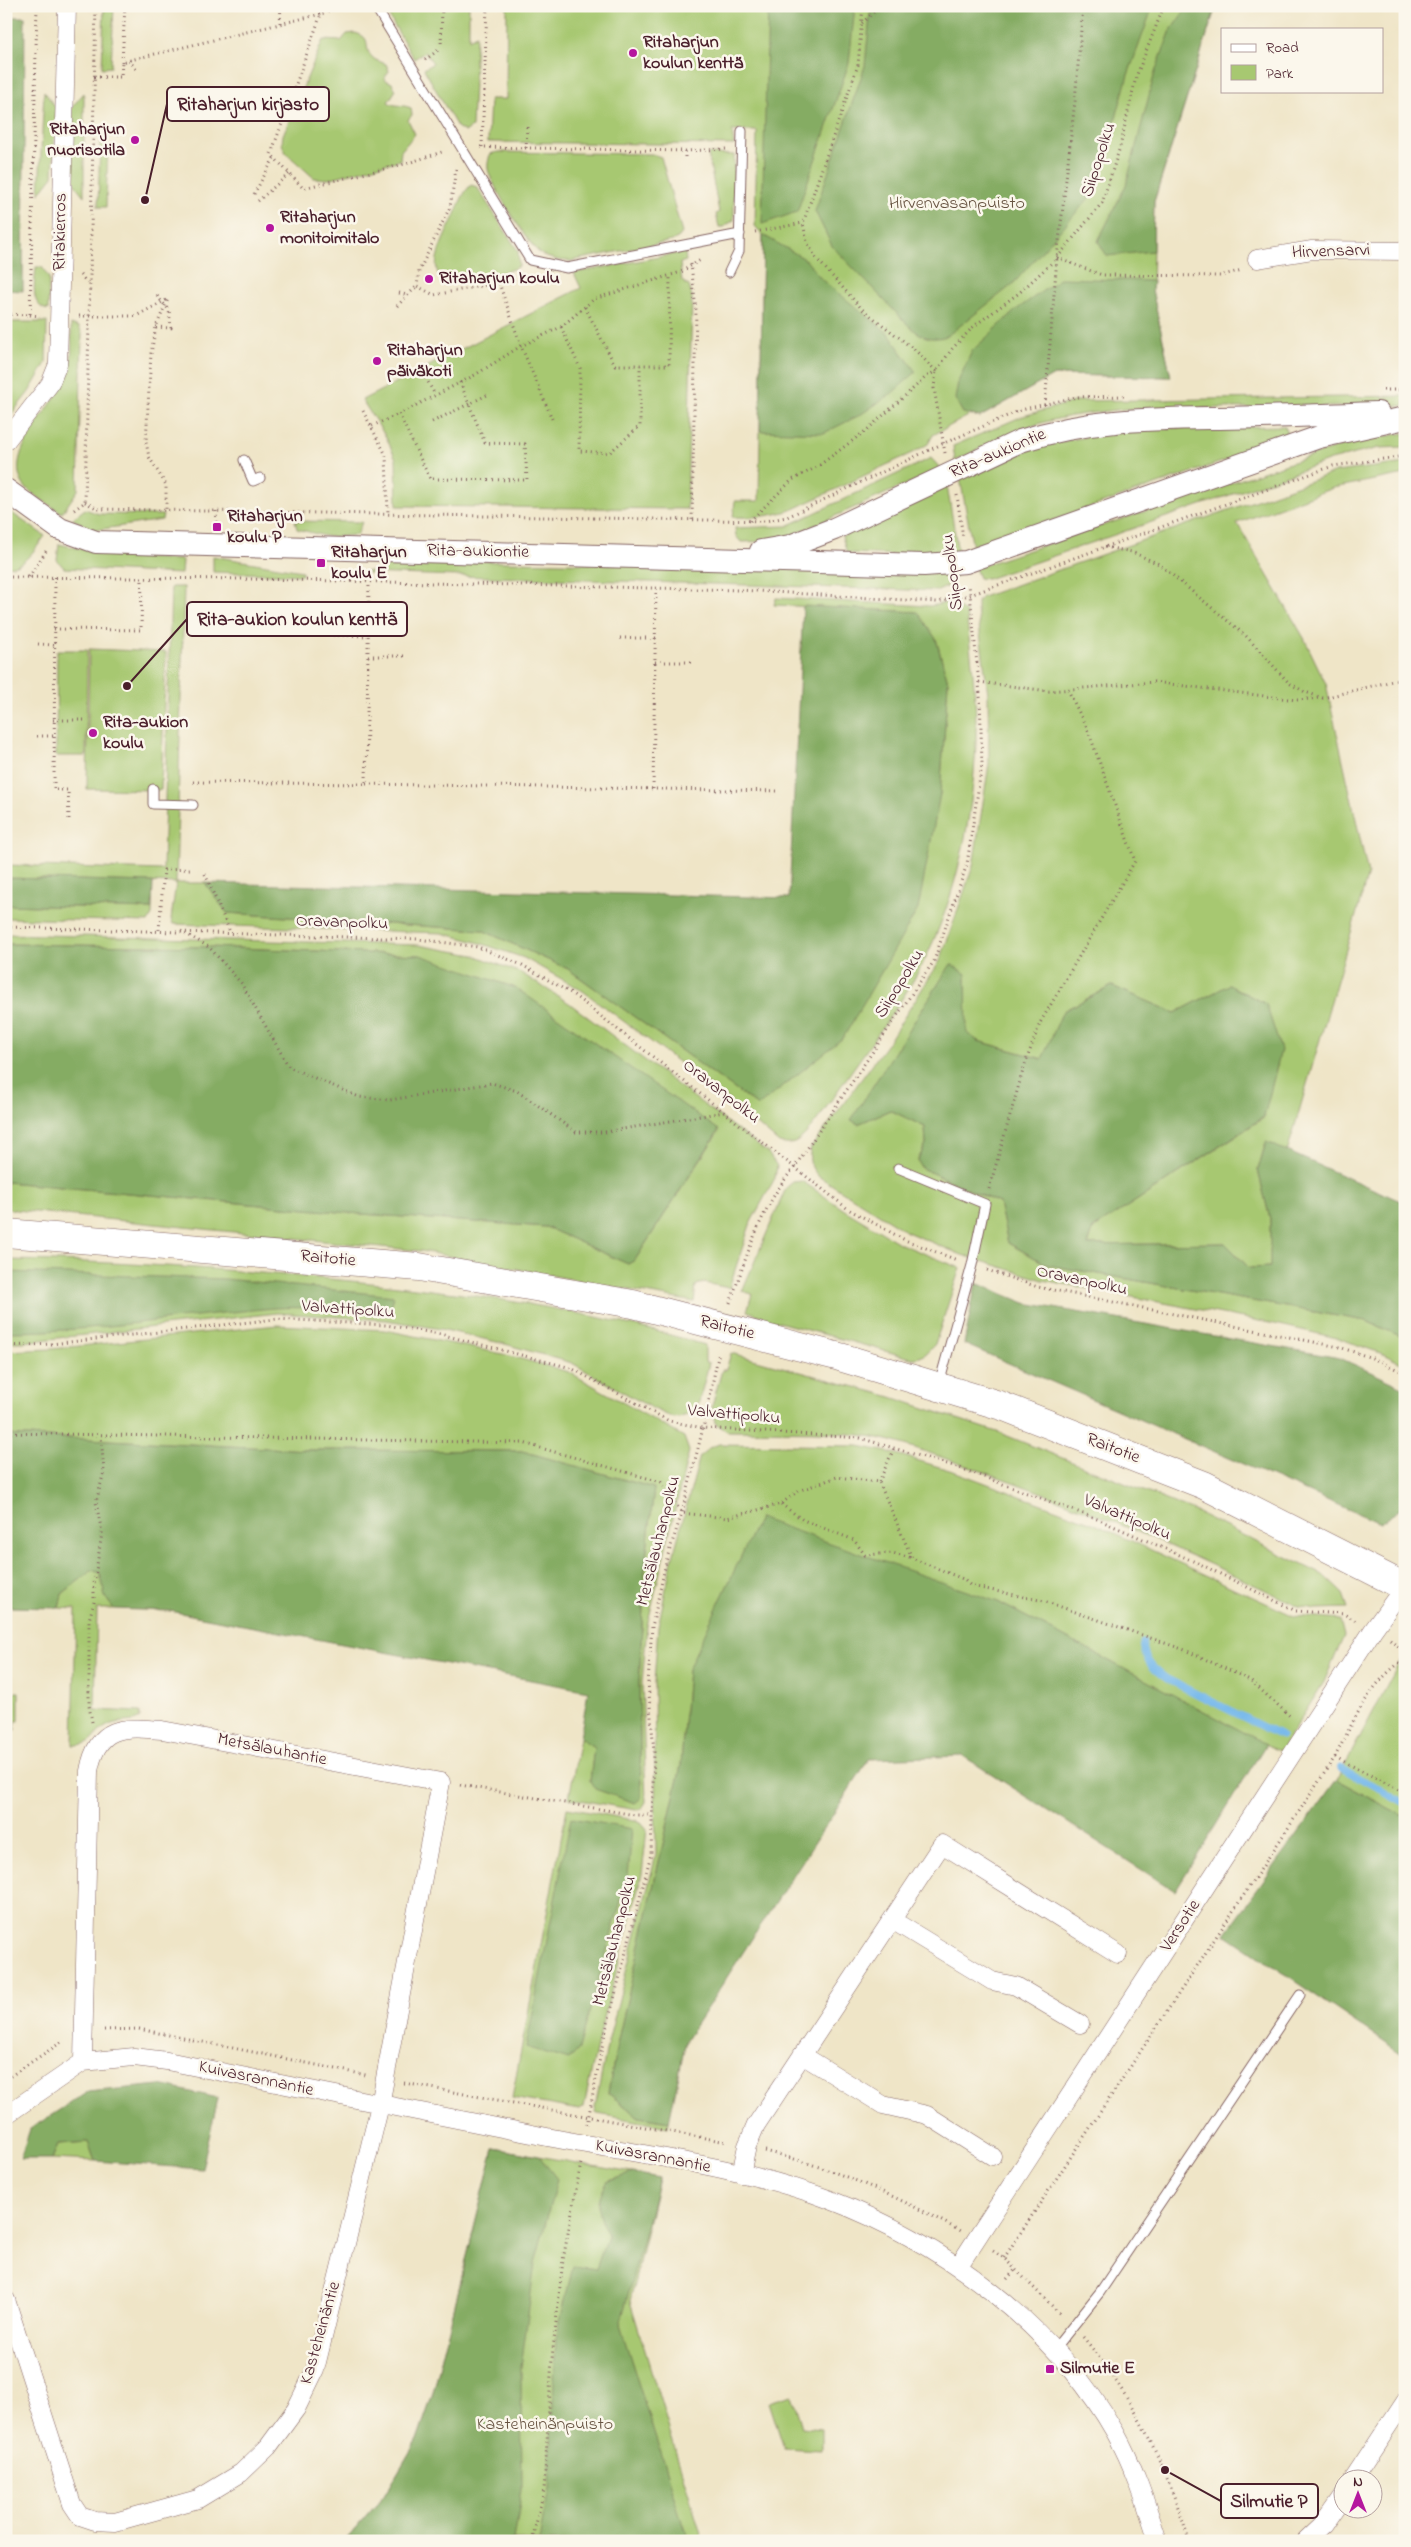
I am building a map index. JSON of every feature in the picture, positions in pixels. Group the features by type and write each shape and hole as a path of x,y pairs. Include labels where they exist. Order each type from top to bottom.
{"main road":[{"name":"Raitotie","path":"6,1233 419,1267 632,1304 840,1357 1002,1406 1204,1485 1405,1586"}],"street":[{"name":"Ritakierros","path":"6,441 50,384 58,364 67,6"},
{"name":"Hirvensarvi","path":"1257,259 1312,250 1405,250"},
{"name":"Rita-aukiontie","path":"725,558 790,546 834,530 1020,441 1078,425 1130,419 1405,413"},
{"name":"Rita-aukiontie","path":"6,490 60,529 96,542 924,565 966,562 1319,437 1405,418"},
{"name":"Versotie","path":"958,2267 1373,1630 1405,1586"},
{"name":"Metsälauhantie","path":"98,1745 106,1735 123,1728 162,1730 441,1782"},
{"path":"83,2062 89,1771 98,1745"},
{"path":"380,2105 441,1782"},
{"path":"741,2174 747,2146 756,2125 942,1844 1118,1954"},
{"path":"892,1920 992,1981 1016,1986 1080,2024"},
{"path":"802,2055 883,2105 928,2116 992,2156"},
{"name":"Kuivasrannantie","path":"6,2115 83,2062 134,2057 167,2061 380,2105 741,2174 827,2199 880,2222 958,2267 996,2294 1024,2319 1083,2383 1116,2433 1140,2485 1158,2541"},
{"name":"Kasteheinäntie","path":"6,2300 72,2504 80,2516 95,2522 115,2522 198,2499 241,2473 268,2446 296,2410 311,2378 380,2105"},
{"path":"1360,2470 1405,2401"},
{"path":"1306,2541 1324,2525 1334,2510"}],"lane":[{"path":"375,6 530,260 567,268 740,234"},
{"path":"729,272 739,251 742,131"},
{"path":"244,460 253,481 260,478"},
{"path":"153,789 153,804 192,805"},
{"path":"898,1168 985,1204 972,1265 938,1386"},
{"path":"1053,2351 1100,2292 1300,1995"}],"path":[{"path":"6,314 30,316 37,6"},
{"path":"85,502 96,6"},
{"path":"94,77 121,77 125,6"},
{"path":"280,23 281,6"},
{"path":"122,62 322,14 342,6"},
{"path":"412,69 441,48 442,6"},
{"path":"482,147 487,6"},
{"path":"750,521 792,480 817,467 868,429 926,377 936,371 915,350 862,309 816,258 807,242 803,223 858,65 863,6"},
{"path":"861,24 880,6"},
{"path":"1045,405 1057,258 1076,102 1083,6"},
{"name":"Siipopolku","path":"794,1168 934,960 967,864 982,764 979,682 959,503 942,444 934,388 936,371 952,349 974,326 1019,294 1057,258 1102,203 1120,147 1136,77 1164,6"},
{"path":"322,14 271,154 303,188 405,164 459,146 685,151 742,148"},
{"path":"129,60 138,72"},
{"path":"526,148 527,127"},
{"path":"93,134 119,134"},
{"path":"397,306 417,286 419,271 450,207 459,146"},
{"path":"685,151 686,159"},
{"path":"254,194 274,158"},
{"path":"258,201 290,173"},
{"path":"740,234 803,223"},
{"path":"690,244 696,310 692,521"},
{"path":"372,426 460,382 521,346 562,327 594,299 681,272 691,264 711,255 739,251"},
{"path":"1057,258 1102,275 1220,276 1239,272 1257,259"},
{"path":"417,286 434,295 567,268"},
{"path":"80,274 90,284"},
{"path":"585,307 615,364 669,365 670,275"},
{"path":"499,283 521,346 552,420"},
{"path":"156,327 170,328 169,310 157,296 160,292"},
{"path":"400,293 408,295"},
{"path":"89,317 136,316 168,299 156,327 151,353 146,442 149,457 166,485 166,510"},
{"path":"562,327 580,368 579,451 609,453 640,426 640,364"},
{"path":"422,369 435,395"},
{"path":"399,414 430,479 527,480 526,444 485,442 460,382"},
{"path":"1375,390 1405,390"},
{"path":"432,422 487,395"},
{"path":"85,502 98,509 765,521 786,518 942,444 1021,410 1076,397 1126,396"},
{"path":"363,411 386,454 388,514"},
{"path":"6,577 740,590 937,602 970,595 1333,466 1405,456"},
{"path":"29,577 73,511 85,502"},
{"path":"216,511 217,527"},
{"path":"1105,547 1132,552 1159,564 1246,636 1289,683 1323,698"},
{"path":"55,577 54,790 68,790 69,819"},
{"path":"54,629 141,630 142,578"},
{"path":"366,784 369,582"},
{"path":"653,789 656,588"},
{"path":"332,634 368,636"},
{"path":"620,638 656,638"},
{"path":"38,644 54,644"},
{"path":"368,656 406,656"},
{"path":"655,662 694,662"},
{"path":"979,682 1049,690 1068,690 1154,682 1296,700 1323,698 1405,678"},
{"path":"985,1204 1024,1067 1040,1024 1135,861 1089,733 1068,690"},
{"path":"53,720 88,720"},
{"path":"37,736 53,736"},
{"path":"193,782 780,791"},
{"path":"159,930 164,870 191,869"},
{"path":"205,874 230,932"},
{"name":"Oravanpolku","path":"6,927 230,932 418,939 478,947 522,965 571,993 794,1168 848,1208 905,1240 972,1265 1038,1286 1339,1347 1372,1358 1405,1373"},
{"path":"180,931 210,947 241,983 290,1067 359,1097 390,1100 492,1083 517,1091 576,1132 606,1132 724,1112"},
{"path":"729,1306 757,1227 781,1183 794,1168"},
{"name":"Valvattipolku","path":"6,1346 51,1344 277,1319 386,1325 504,1349 571,1368 669,1421 703,1428 860,1438 1018,1488 1097,1519 1200,1564 1296,1611 1344,1614 1397,1643 1405,1652"},
{"name":"Metsälauhanpolku","path":"532,2541 544,2490 552,2358 563,2260 603,2042 651,1854 654,1752 648,1682 652,1627 667,1558 682,1512 703,1428 719,1349"},
{"path":"6,1433 523,1443 661,1482 682,1512 726,1518 781,1504 798,1491 837,1477 879,1482"},
{"path":"98,1745 89,1706 89,1620 94,1602 94,1584 102,1533 96,1502 104,1472 101,1436"},
{"path":"894,1448 879,1482 912,1558"},
{"path":"781,1504 803,1520 854,1540 865,1555 893,1553 912,1558 963,1579 971,1586 1044,1601 1186,1650 1250,1680 1298,1724"},
{"path":"1004,2258 1335,1757 1373,1686 1390,1669 1405,1659"},
{"path":"1335,1757 1405,1793"},
{"path":"441,1782 635,1815 652,1815"},
{"path":"6,2079 83,2030 139,2029 384,2079 588,2117"}],"green space":[{"path":"104,6 114,6 111,67 102,68"},
{"path":"383,6 469,6 469,39 476,35 472,127 465,132 457,127 424,69 433,63 425,52 414,59"},
{"name":"Hirvenvasanpuisto","path":"507,6 1216,6 1154,202 1152,290 1171,377 1054,375 980,417 970,415 933,435 928,444 916,451 794,509 764,516 733,517 735,501 759,501 763,235 755,226 757,131 732,131 734,145 488,142 490,99 506,99"},
{"path":"768,6 855,6 849,63 797,212 762,224"},
{"path":"871,6 1153,6 1128,75 1109,143 1089,198 1012,285 947,336 926,337 909,326 832,246 815,211 865,66"},
{"path":"1188,6 1216,6 1154,201 1153,251 1107,256 1098,241 1126,185 1155,72 1171,30"},
{"path":"6,17 25,17 23,291 6,290"},
{"path":"355,33 364,37 369,53 373,58 386,64 389,71 384,79 392,83 396,90 388,102 411,108 412,115 408,120 415,134 401,151 400,160 328,179 314,178 286,153 282,144 283,135 323,40 341,41 347,34"},
{"path":"44,91 56,108 53,176 39,194"},
{"path":"84,93 84,196 69,177 71,108"},
{"path":"108,142 106,207 98,207 100,143"},
{"path":"498,152 652,154 661,157 682,233 672,241 570,261 562,261 544,256 535,249 519,227 490,176 488,163 490,154"},
{"path":"708,154 734,155 734,220 724,227 719,227 716,214 719,212"},
{"path":"471,185 477,187 518,251 519,266 476,279 445,280 439,274 436,266 438,255 465,192"},
{"path":"763,235 805,259 822,280 888,333 916,372 891,394 860,415 824,433 760,431"},
{"path":"685,252 686,261 680,263 682,281 689,286 692,297 687,509 397,506 396,459 386,437 362,400 581,288 574,273"},
{"path":"36,267 42,267 49,278 48,310 38,304 34,293"},
{"path":"1061,278 1153,281 1152,290 1171,377 1054,375 980,417 963,413 955,399 958,382 972,351 1016,310"},
{"path":"6,322 47,322 46,363 29,392 6,421"},
{"path":"71,324 79,327 82,334 78,490 62,513 38,498 25,487 19,474 19,460 32,431 67,377 72,344"},
{"path":"1405,396 1405,406 1125,409 1071,416 1044,422 1002,438 955,461 953,446 1023,416 1077,401"},
{"path":"1285,426 1288,439 973,548 960,478 1035,447 1125,429"},
{"path":"1405,433 1405,447 1379,448 1331,460 987,579 979,578 975,568 1356,441"},
{"path":"931,458 941,469 779,541 741,542 736,536 735,528 787,526"},
{"path":"1405,463 1405,474 1333,488 1237,523 1304,638 1326,684 1368,874 1287,1153 1266,1142 1258,1170 1270,1219 1271,1267 1249,1268 1225,1243 1088,1245 1093,1229 1265,1117 1229,985 1175,1013 1112,986 1063,1011 1043,1059 978,1041 966,1033 966,975 858,1124 890,1110 925,1127 926,1144 918,1160 921,1168 999,1203 1008,1243 1048,1265 1366,1321 1405,1338 1405,1365 1383,1354 1341,1339 1280,1325 1043,1280 962,1255 907,1232 818,1176 810,1163 811,1148 887,1044 940,961 973,866 989,764 988,694 977,602 982,597 1336,472"},
{"path":"947,485 958,552 932,556 847,553 842,536"},
{"path":"6,509 45,536 33,552 19,564 6,567"},
{"path":"85,509 99,514 163,515 162,520 96,530 72,519"},
{"path":"295,521 362,522 357,535 329,537 297,529"},
{"path":"59,544 114,556 182,560 181,574 64,568 57,560"},
{"path":"213,556 302,571 302,575 213,572"},
{"path":"411,560 959,571 952,584 938,591 362,573"},
{"path":"171,587 184,587 176,883 6,878 6,865 163,870"},
{"path":"776,598 930,606 951,602 966,613 976,710 976,742 967,828 954,885 934,939 922,965 904,995 820,1115 806,1133 794,1143 779,1143 728,1099 583,991 524,958 480,943 442,933 173,924 171,919 176,883 205,883 227,913 482,930 568,969 758,1106 940,794 948,682 936,639 916,612 774,605"},
{"path":"803,606 918,612 936,639 948,682 940,794 918,909 843,1038 758,1106 568,969 482,930 227,913 205,883 789,898"},
{"path":"89,649 166,652 161,790 87,789"},
{"path":"57,650 87,650 86,756 56,756"},
{"path":"6,878 153,882 152,909 6,905"},
{"path":"6,905 152,909 152,915 148,922 6,918"},
{"path":"6,934 418,945 474,955 521,973 569,1003 768,1153 777,1166 775,1178 751,1222 729,1288 704,1283 696,1285 694,1302 421,1251 6,1209 6,1182 361,1214 546,1227 628,1264 635,1260 719,1131 420,955 209,947 6,944"},
{"path":"6,944 209,947 420,955 516,988 719,1130 635,1260 628,1264 546,1227 361,1214 6,1182"},
{"path":"951,964 966,974 967,1033 978,1041 1042,1059 1063,1011 1112,986 1175,1013 1229,985 1266,1004 1281,1050 1264,1117 1093,1229 1088,1245 1225,1243 1249,1268 1270,1267 1270,1219 1258,1170 1266,1142 1405,1203 1405,1338 1366,1321 1048,1265 1008,1243 999,1203 921,1168 918,1160 926,1144 925,1127 890,1110 858,1124 851,1120"},
{"path":"802,1181 846,1211 901,1244 960,1268 935,1344 925,1354 911,1358 775,1321 747,1311 752,1294 742,1291 786,1188 793,1182"},
{"path":"6,1260 128,1264 290,1275 472,1295 613,1321 705,1345 705,1362 709,1363 699,1402 689,1414 679,1418 671,1417 648,1406 572,1363 505,1344 441,1329 386,1320 277,1313 23,1342 6,1342"},
{"path":"6,1272 225,1279 394,1296 389,1314 317,1308 275,1308 107,1326 6,1332"},
{"path":"976,1283 1025,1303 1340,1358 1405,1388 1405,1506 1380,1523 964,1344"},
{"path":"277,1325 385,1330 503,1354 569,1372 684,1437 689,1451 647,1626 642,1682 646,1802 642,1808 636,1810 569,1798 580,1738 594,1747 590,1781 641,1798 639,1683 645,1568 654,1488 522,1451 308,1450 6,1435 6,1351 52,1349"},
{"path":"731,1353 888,1396 1000,1433 1196,1512 1323,1575 1343,1594 1348,1608 1316,1609 1299,1606 1096,1514 1014,1482 888,1440 843,1433 727,1431 715,1423 712,1406 722,1370 726,1370"},
{"path":"6,1435 308,1450 522,1451 654,1488 645,1568 639,1683 641,1798 635,1803 595,1789 590,1781 594,1747 580,1738 588,1691 170,1611 114,1609 105,1597 100,1573 92,1570 62,1594 59,1608 6,1607"},
{"path":"719,1444 859,1446 893,1453 956,1472 1095,1524 1294,1616 1340,1620 1344,1636 1324,1682 1280,1752 998,1602 688,1669 681,1766 618,2040 608,2093 639,2117 669,2122 668,2127 598,2114 595,2107 608,2042 656,1855 654,1682 658,1627 672,1560 700,1456 709,1448"},
{"path":"759,1518 998,1602 1266,1744 1175,1891 963,1756 869,1759 686,2040 669,2122 639,2117 608,2093 618,2040 681,1766 688,1669"},
{"path":"92,1570 100,1573 105,1597 114,1609 97,1609 95,1710 140,1712 140,1718 109,1725 103,1728 90,1741 81,1745 73,1745 76,1609 59,1608 62,1594"},
{"path":"1405,1652 1405,1817 1337,1780"},
{"path":"6,1692 19,1692 19,1721 15,1721 15,1730 6,1730"},
{"path":"1337,1780 1405,1817 1405,2056 1225,1934"},
{"path":"567,1808 635,1820 641,1822 647,1829 642,1874 598,2041 584,2107 580,2110 512,2098"},
{"path":"571,1818 632,1829 628,1876 579,2049 569,2060 526,2047"},
{"path":"160,2085 218,2098 202,2169 95,2161 88,2142 58,2144 52,2159 20,2159 30,2129 87,2092"},
{"path":"88,2142 95,2161 52,2159 58,2144"},
{"name":"Kasteheinänpuisto","path":"494,2148 659,2178 630,2301 703,2541 345,2541 384,2496 417,2440 432,2397"},
{"path":"494,2148 539,2156 557,2179 535,2263 521,2367 522,2489 514,2541 345,2541 384,2496 417,2440 432,2397"},
{"path":"633,2173 659,2178 620,2325 688,2541 539,2541 549,2489 556,2338 573,2266 596,2269 608,2234 599,2214 601,2195 608,2181"},
{"path":"792,2395 802,2427 821,2429 821,2450 784,2448 769,2402"}],"waterway":[{"path":"1143,1642 1145,1654 1150,1664 1167,1679 1281,1736"},
{"path":"1341,1768 1405,1803"}],"place":[{"name":"Ritaharjun koulun kenttä","path":"633,53"},
{"name":"Ritaharjun nuorisotila","path":"135,140"},
{"name":"Ritaharjun kirjasto","path":"145,200"},
{"name":"Ritaharjun monitoimitalo","path":"270,228"},
{"name":"Ritaharjun koulu","path":"429,279"},
{"name":"Ritaharjun päiväkoti","path":"377,361"},
{"name":"Ritaharjun koulu P","path":"217,527"},
{"name":"Ritaharjun koulu E","path":"321,563"},
{"name":"Rita-aukion koulun kenttä","path":"127,686"},
{"name":"Rita-aukion koulu","path":"93,733"},
{"name":"Silmutie E","path":"1050,2369"},
{"name":"Silmutie P","path":"1165,2470"}]}
